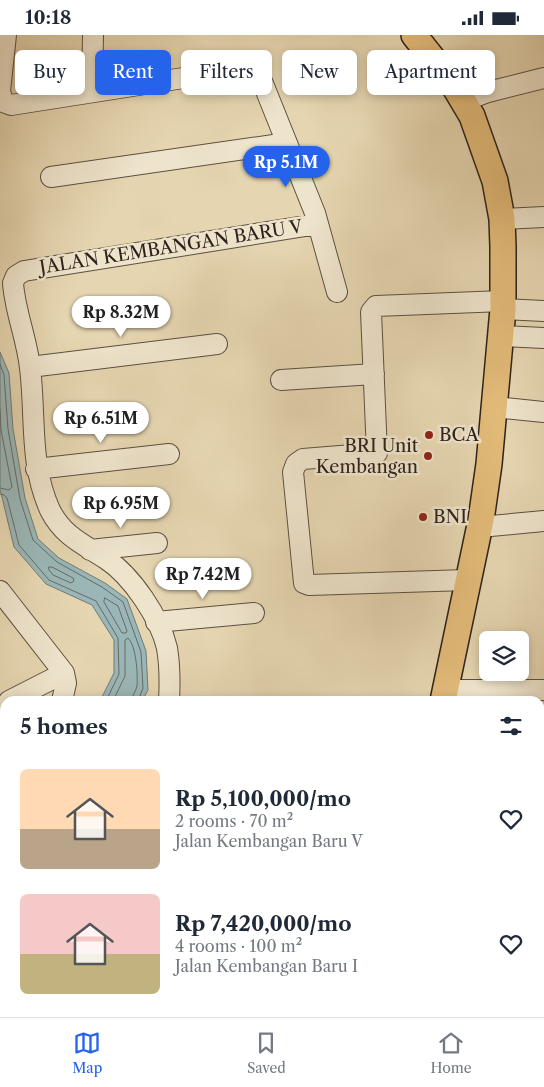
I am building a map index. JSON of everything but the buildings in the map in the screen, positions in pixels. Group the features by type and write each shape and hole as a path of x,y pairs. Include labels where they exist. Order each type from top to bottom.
{"main road":[{"path":"414,35 453,84 472,116 495,181 502,219 503,305 489,464 480,527 444,696"}],"street":[{"path":"6,35 0,91 3,102 10,105 247,68 254,71 260,77 318,224 337,292"},
{"path":"92,92 93,35"},
{"path":"464,101 488,92 544,78"},
{"path":"51,177 286,143"},
{"path":"502,219 544,217"},
{"name":"JALAN KEMBANGAN BARU V","path":"30,367 13,283 16,276 24,271 318,224"},
{"path":"467,581 309,585 304,583 293,472 296,463 303,459 377,454 371,312 373,307 503,305 544,311"},
{"path":"501,336 544,338"},
{"path":"169,696 170,667 166,647 146,604 125,575 107,560 75,540 62,527 51,511 36,469 30,367 217,344"},
{"path":"281,380 374,374"},
{"path":"494,407 544,412"},
{"path":"36,469 169,454"},
{"path":"480,527 544,521"},
{"path":"90,550 157,543"},
{"path":"0,591 64,673 66,683 63,696"},
{"path":"156,622 254,613"},
{"path":"19,696 64,673"},
{"path":"444,696 544,690"}],"water":[{"path":"0,352 9,373 13,429 25,498 38,539 59,558 105,583 127,599 146,651 148,690 145,696 102,696 114,673 114,640 92,605 46,584 14,547 0,489"}],"place":[{"name":"BCA","path":"429,435"},
{"name":"BRI Unit Kembangan","path":"428,456"},
{"name":"BNI","path":"423,517"}]}
